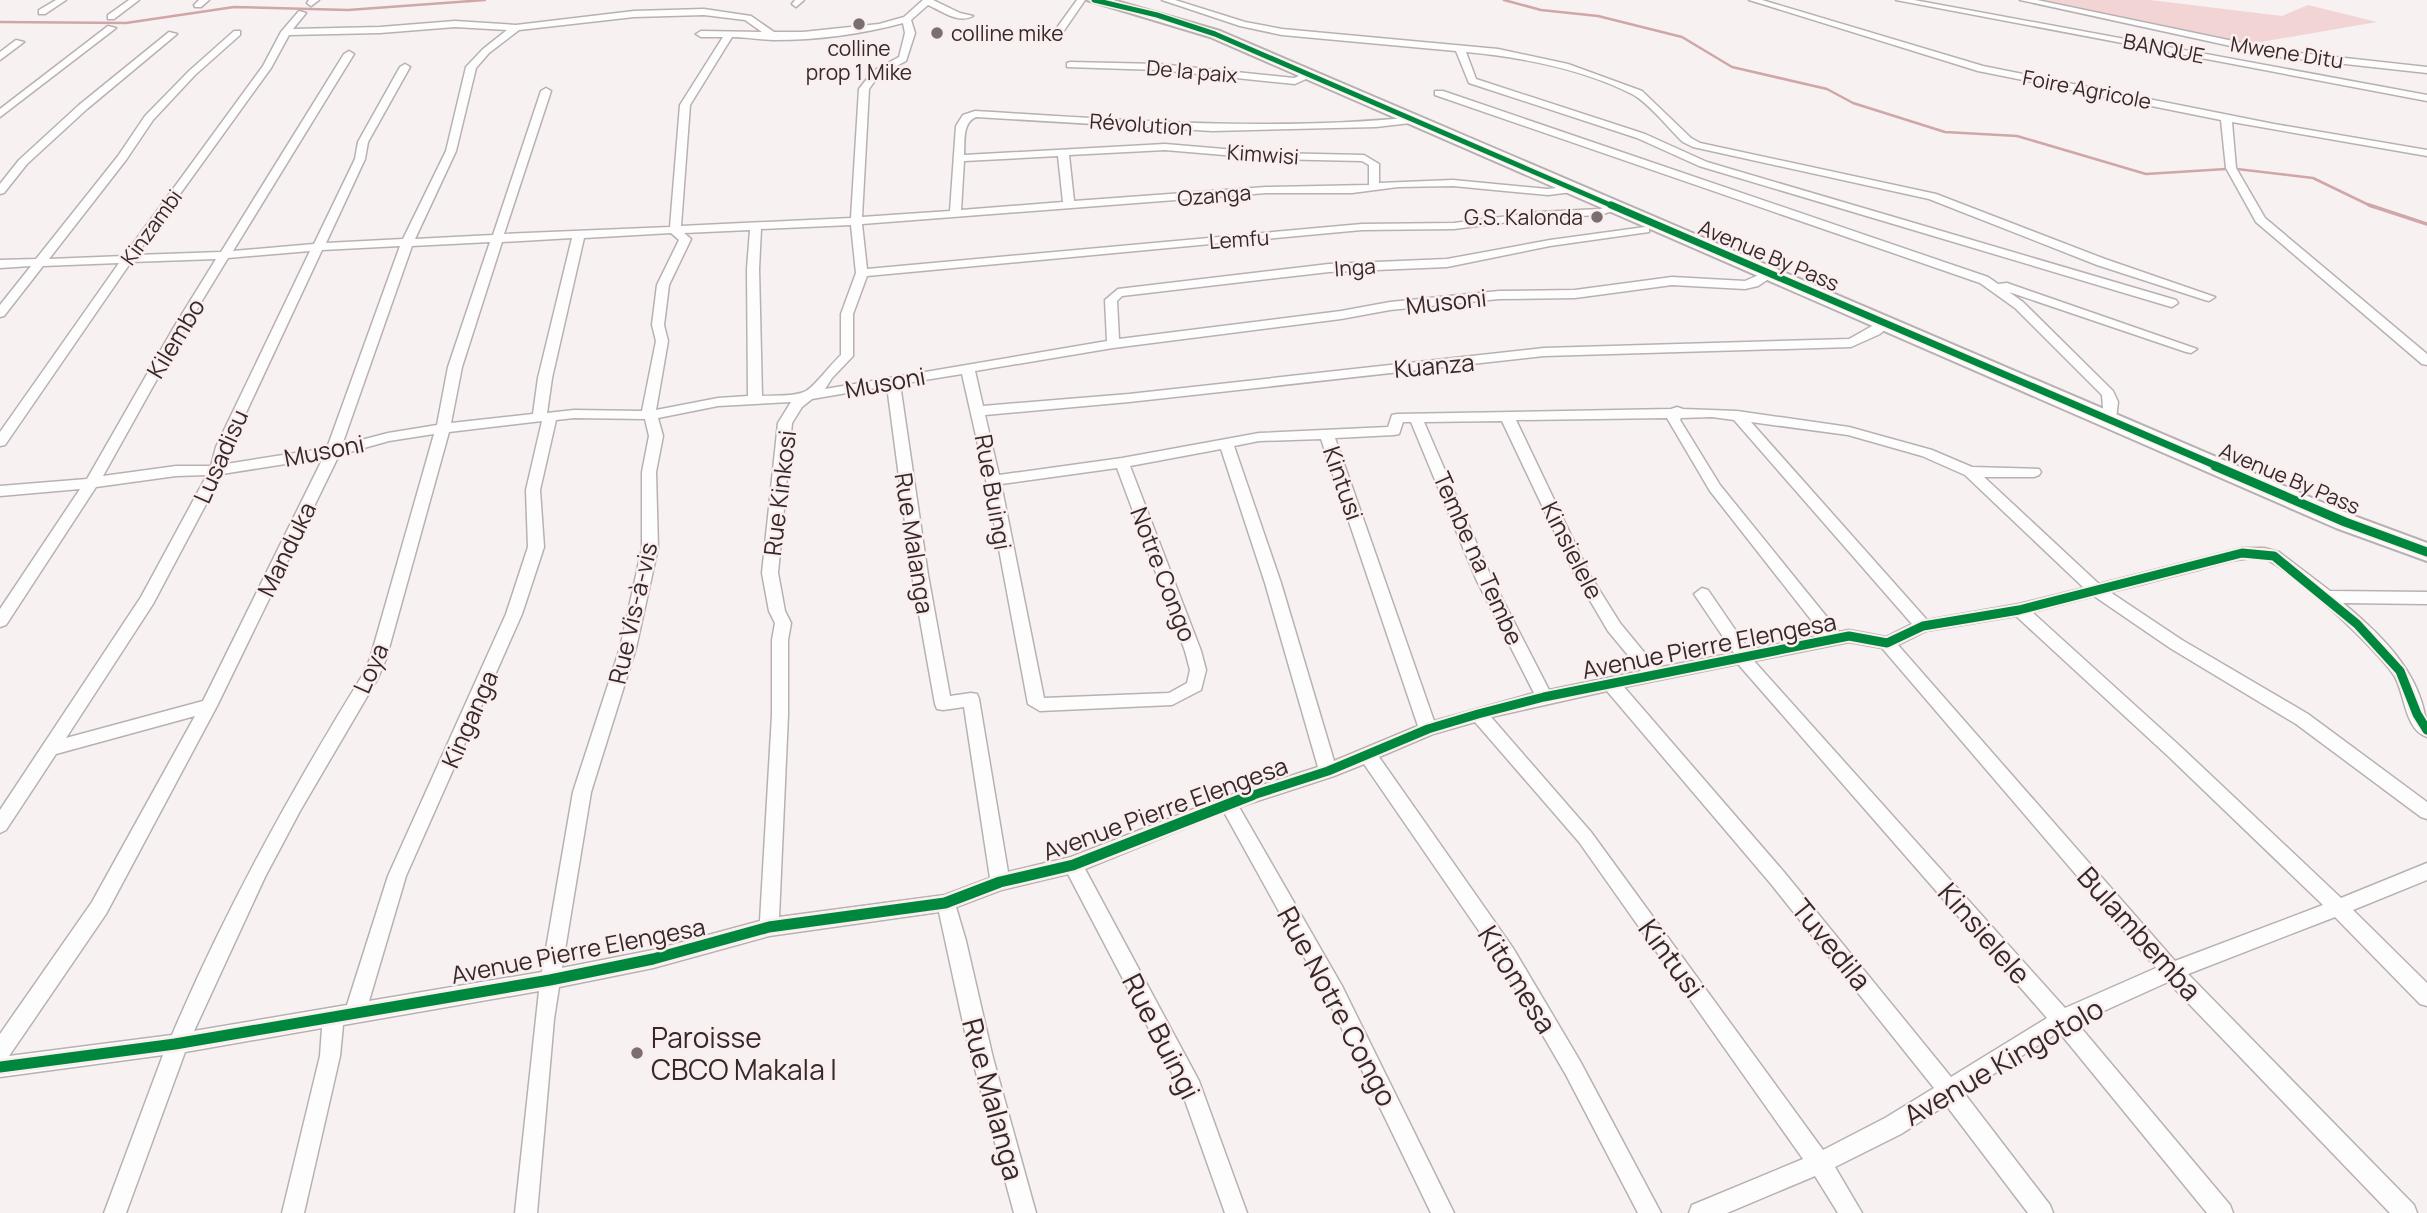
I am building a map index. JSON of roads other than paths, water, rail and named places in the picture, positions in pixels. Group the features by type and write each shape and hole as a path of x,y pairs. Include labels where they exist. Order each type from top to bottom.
{"highway":[{"name":"Avenue By Pass","path":"1094,0 1194,26 1312,74 2345,522 2427,552"}],"street":[{"path":"42,12 62,0"},
{"path":"0,114 135,0"},
{"path":"1056,37 1081,0"},
{"path":"1166,0 1243,24 1282,32 1531,57 1629,88 1647,99 1687,140 1697,145 1954,203 2101,262 2209,297"},
{"name":"Foire Agricole","path":"1752,0 1981,69 2427,153"},
{"name":"BANQUE","path":"1900,0 2427,98"},
{"name":"Mwene Ditu","path":"2024,0 2286,55 2427,70"},
{"path":"704,12 710,1"},
{"path":"701,34 775,37 845,32 908,20 928,1 958,16 968,16"},
{"path":"286,32 380,30 456,24 516,28 634,14 704,12 748,18 775,37"},
{"name":"Kinzambi","path":"0,442 128,258 268,66 286,32 302,13"},
{"name":"Rue Kinkosi","path":"769,927 780,715 780,640 783,624 770,573 785,422 797,404 820,387 826,376 847,356 847,314 862,274 856,221 864,89 876,73 899,63 906,52 911,33 908,20"},
{"name":"Manduka","path":"0,1051 99,908 209,706 333,452 407,244 451,151 471,67 486,51 516,28"},
{"path":"0,313 149,118 192,73 237,33"},
{"path":"0,191 23,162 83,107 172,34"},
{"name":"Rue Vis-à-vis","path":"526,1213 550,980 582,792 628,648 650,548 649,472 656,436 648,407 662,341 659,325 661,295 685,239 675,230 685,105 696,90 713,53 730,34"},
{"path":"0,57 19,42"},
{"path":"1460,49 1472,81 1641,136 1728,172 2172,303"},
{"name":"Kilembo","path":"0,621 93,481 180,327 349,54"},
{"name":"De la paix","path":"1070,65 1159,67 1295,81 1312,74"},
{"name":"Lusadisu","path":"0,825 53,748 147,600 217,470 223,447 360,159 363,142 405,67"},
{"name":"Loya","path":"115,1213 175,1044 280,826 370,678 443,428 455,367 546,91"},
{"path":"1439,93 2191,349"},
{"path":"1546,128 1564,110"},
{"name":"Révolution","path":"955,215 961,126 967,117 982,113 1212,128 1376,124 1415,120"},
{"path":"2226,117 2231,168 2260,220 2427,361"},
{"name":"Kimwisi","path":"959,158 1165,148 1271,156 1364,158 1374,163 1374,186"},
{"path":"1062,152 1069,204"},
{"name":"Ozanga","path":"0,264 227,255 317,247 856,221 1069,204 1203,197 1266,190 1352,190 1374,186 1453,183 1548,192 1572,189"},
{"name":"Lemfu","path":"862,274 1362,227 1490,223 1616,208"},
{"path":"755,400 753,269 756,224"},
{"name":"Inga","path":"1112,344 1111,300 1118,293 1329,268 1447,263 1645,230"},
{"name":"Kinganga","path":"293,1213 307,1145 330,1056 344,1015 397,876 514,614 536,547 533,490 545,418 545,378 579,236"},
{"name":"Musoni","path":"0,491 176,471 217,470 333,452 388,437 443,428 600,413 652,415 683,407 809,396 1112,344 1341,315 1390,306 1499,295 1575,294 1672,281 1745,285 1754,284 1770,274"},
{"path":"1984,280 2019,305 2108,394 2111,402 2109,418"},
{"name":"Kuanza","path":"979,411 1544,352 1618,348 1717,349 1765,344 1851,342 1885,324"},
{"name":"Rue Buingi","path":"967,367 993,480 1034,699"},
{"name":"Rue Malanga","path":"893,380 912,524 943,704 971,699 1000,882"},
{"path":"993,480 1122,463 1259,437 1394,431 1397,418 1677,411 1737,415 1849,431 1927,453 1970,472 2097,590 2176,644 2302,719 2427,812"},
{"path":"1677,411 1673,420 1715,488 1835,639"},
{"path":"1737,415 1923,626"},
{"name":"Kinsielele","path":"1507,416 1583,575 1614,627 1653,675"},
{"name":"Tembe na Tembe","path":"1416,418 1484,579 1544,697"},
{"name":"Kintusi","path":"1327,435 1428,729"},
{"path":"1226,443 1273,583 1328,771"},
{"name":"Notre Congo","path":"1034,699 1049,706 1172,699 1195,687 1198,670 1193,651 1122,463"},
{"path":"1970,472 2034,472"},
{"path":"1887,643 1923,626 2019,610 2235,555 2264,553 2284,564 2327,597 2401,673 2415,715 2427,730"},
{"name":"Kinsielele","path":"1702,594 1744,657 2062,1020 2222,1213"},
{"path":"2327,597 2427,598"},
{"path":"2019,610 2175,750 2341,909 2427,997"},
{"name":"Avenue Pierre Elengesa","path":"0,1067 175,1044 411,1001 550,980 653,959 769,927 945,903 1000,882 1073,865 1228,803 1328,771 1428,729 1478,714 1544,697 1849,636 1887,643"},
{"name":"Bulambemba","path":"1887,643 2171,971 2406,1213"},
{"name":"Tuvedila","path":"1611,684 1733,821 1949,1089 2042,1213"},
{"path":"53,748 209,706"},
{"name":"Kintusi","path":"1478,714 1585,837 1820,1164 1851,1213"},
{"name":"Kitomesa","path":"1367,755 1506,954 1573,1068 1650,1213"},
{"name":"Rue Notre Congo","path":"1228,803 1335,993 1443,1213"},
{"name":"Rue Buingi","path":"1073,865 1191,1088 1236,1213"},
{"name":"Avenue Kingotolo","path":"1700,1213 1820,1164 1895,1125 2062,1020 2171,971 2341,909 2427,871"},
{"name":"Rue Malanga","path":"945,903 955,926 983,1065 1025,1213"}],"waterway":[{"path":"0,22 126,23 234,7 348,10 485,0"},
{"path":"1504,0 1541,10 1598,16 1682,37 1732,67 1827,89 1853,103 1945,132 2017,136 2146,174 2226,169"},
{"path":"2237,169 2313,178 2373,207"},
{"path":"2369,205 2427,224"}],"place":[{"name":"colline prop 1 Mike","path":"859,24"},
{"name":"colline mike","path":"937,33"},
{"name":"G.S. Kalonda","path":"1597,217"},
{"name":"Paroisse CBCO Makala I","path":"637,1053"}]}
